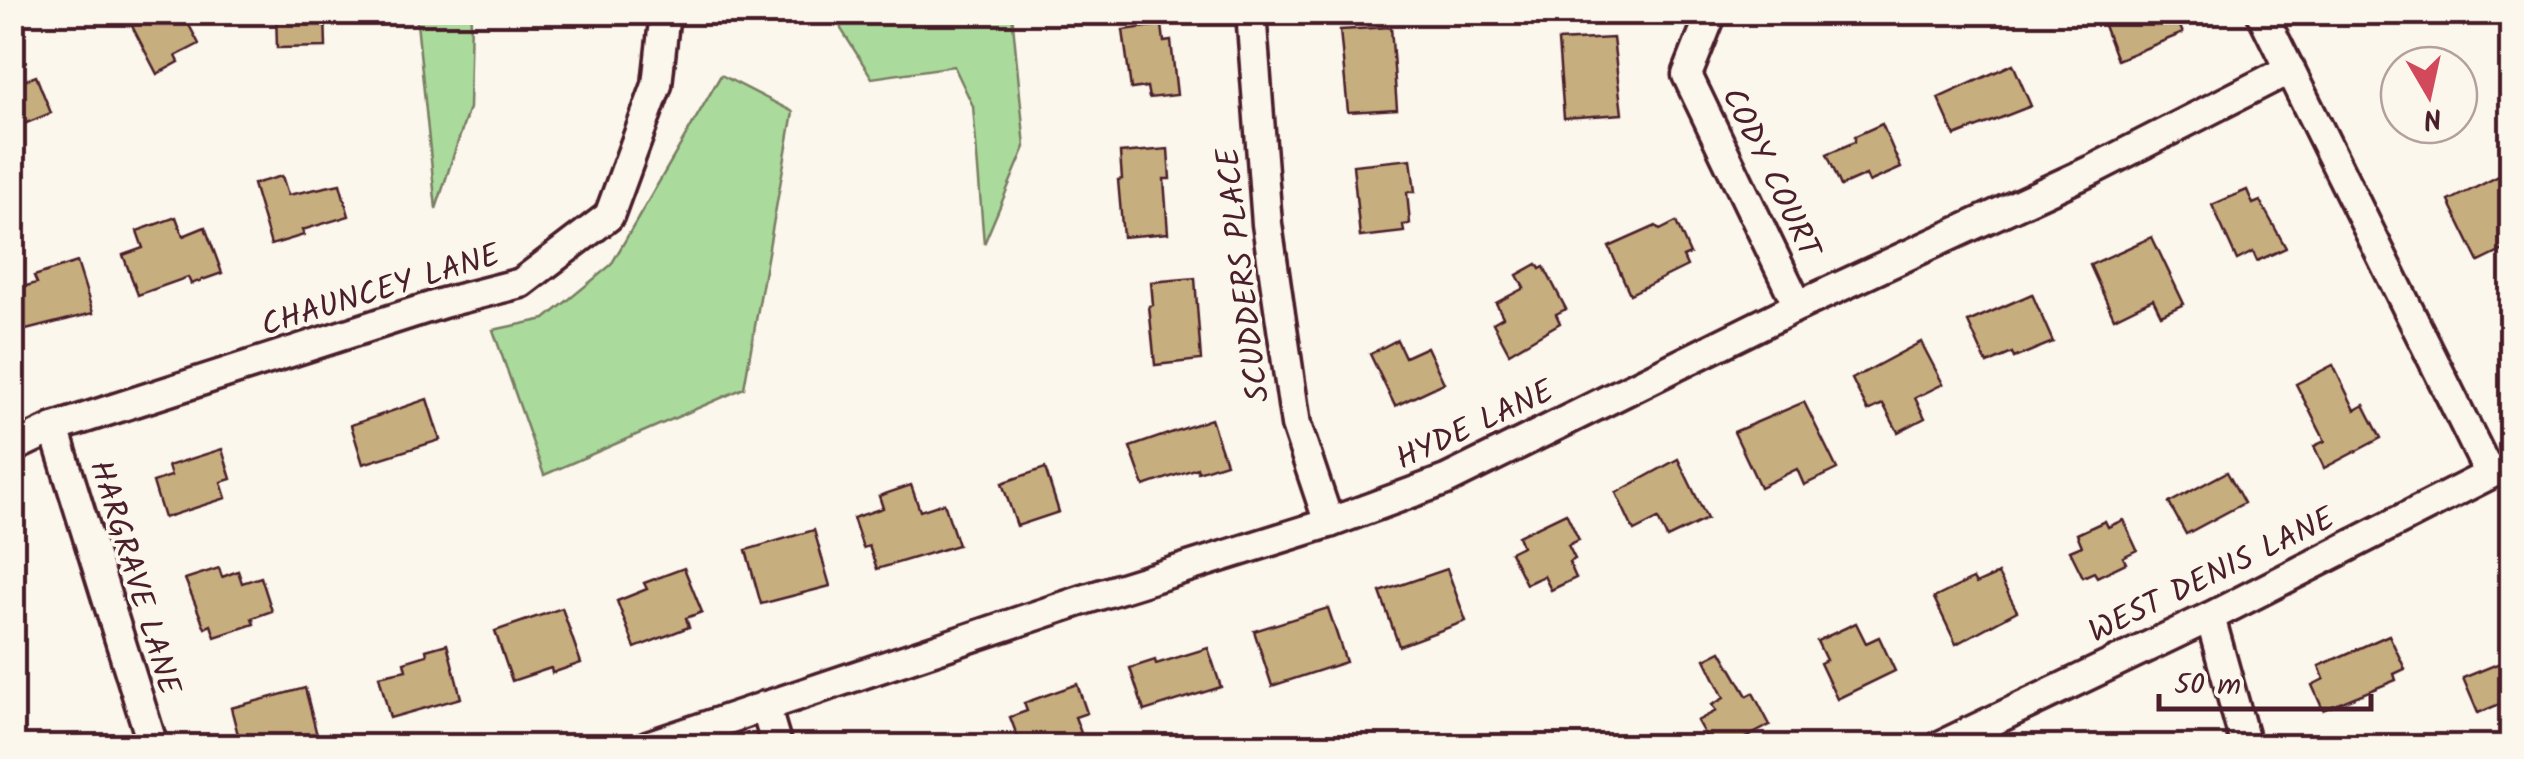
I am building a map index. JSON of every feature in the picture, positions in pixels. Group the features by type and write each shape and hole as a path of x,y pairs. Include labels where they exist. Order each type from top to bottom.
{"street":[{"name":"CHAUNCEY LANE","path":"12,448 54,428 444,303 521,283 609,216 657,85 664,12"},
{"name":"SCUDDERS PLACE","path":"1251,12 1268,224 1296,425 1329,523"},
{"name":"CODY COURT","path":"1712,12 1687,74 1798,306"},
{"path":"2262,12 2500,468"},
{"name":"HYDE LANE","path":"648,746 1329,523 1446,480 1798,306 2092,170 2290,69"},
{"name":"HARGRAVE LANE","path":"54,428 152,746"},
{"name":"WEST DENIS LANE","path":"1940,746 2210,617 2500,468"},
{"path":"2210,617 2246,746"},
{"path":"765,706 776,746"}],"green space":[{"path":"416,13 471,13 469,108 436,209"},
{"path":"841,13 1012,13 1025,147 984,244 973,106 954,66 872,78 841,29"},
{"path":"721,75 793,112 744,388 544,475 493,330 545,319 611,265"}],"building":[{"path":"154,12 182,12 199,44 176,56 179,62 157,74 131,24"},
{"path":"276,12 325,12 326,47 277,48"},
{"path":"2099,12 2173,12 2183,33 2117,60"},
{"path":"1162,25 1164,42 1171,41 1177,95 1149,98 1147,87 1131,89 1123,30"},
{"path":"1391,27 1397,109 1348,112 1340,30"},
{"path":"1613,38 1622,114 1564,118 1558,41"},
{"path":"2013,64 2031,106 1955,136 1938,98"},
{"path":"36,76 51,113 12,129 12,85"},
{"path":"1882,124 1901,168 1869,182 1866,175 1841,186 1827,154"},
{"path":"1168,149 1170,179 1164,179 1168,233 1123,237 1120,153"},
{"path":"1411,159 1415,192 1407,192 1410,224 1403,225 1404,232 1360,237 1353,165"},
{"path":"2501,175 2512,195 2512,246 2479,262 2449,201"},
{"path":"282,176 288,195 340,184 349,216 302,230 304,235 271,245 253,184"},
{"path":"2247,190 2253,204 2260,201 2286,248 2257,261 2253,252 2237,260 2212,205"},
{"path":"176,217 183,236 205,227 222,273 191,284 188,277 138,295 123,255 143,248 137,231"},
{"path":"1676,222 1690,254 1683,257 1687,266 1630,294 1609,247 1656,226 1660,230"},
{"path":"2152,237 2184,304 2161,315 2153,299 2114,318 2090,265"},
{"path":"77,262 93,313 22,331 12,290 37,283 34,276"},
{"path":"1537,264 1540,269 1544,267 1566,309 1556,314 1560,323 1509,353 1493,323 1503,317 1496,303 1524,288 1517,275"},
{"path":"1195,278 1201,360 1155,365 1149,306 1153,305 1151,282"},
{"path":"2032,294 2053,342 1987,364 1968,322"},
{"path":"1397,340 1405,357 1427,347 1444,383 1395,406 1370,354"},
{"path":"1921,342 1943,384 1915,398 1925,418 1898,432 1883,404 1868,411 1852,379"},
{"path":"2333,365 2355,410 2364,405 2381,438 2324,468 2314,446 2325,441 2296,384"},
{"path":"427,399 440,440 363,464 351,425"},
{"path":"1804,402 1837,469 1804,485 1797,469 1760,487 1734,432"},
{"path":"1211,419 1226,463 1198,472 1197,468 1144,486 1130,447"},
{"path":"222,449 231,479 221,482 226,498 164,518 153,482 171,476 168,466"},
{"path":"1678,459 1707,519 1667,538 1658,519 1634,531 1616,493"},
{"path":"1045,468 1059,512 1017,526 1002,483"},
{"path":"2227,472 2244,503 2186,534 2169,503"},
{"path":"911,485 920,511 944,503 958,545 877,569 869,546 863,548 853,518 883,508 879,496"},
{"path":"1566,513 1579,540 1568,545 1575,559 1569,562 1576,578 1551,590 1544,576 1526,584 1510,552 1522,546 1518,536"},
{"path":"2123,520 2137,550 2123,557 2126,563 2097,577 2094,572 2083,577 2070,551 2082,546 2077,534 2105,521 2108,527"},
{"path":"814,530 830,586 761,604 746,550"},
{"path":"219,568 222,577 238,571 242,583 261,577 272,611 252,618 254,624 215,637 211,625 205,628 185,579"},
{"path":"684,568 702,612 686,618 689,627 635,648 617,601 647,589 644,583"},
{"path":"1447,569 1466,621 1399,646 1380,592"},
{"path":"1998,574 2017,611 1956,644 1934,598 1973,579 1976,584"},
{"path":"562,608 581,663 512,681 495,631"},
{"path":"1328,608 1346,662 1272,686 1254,631"},
{"path":"1856,623 1866,643 1879,637 1895,671 1837,699 1820,663 1826,660 1817,641"},
{"path":"2389,635 2405,669 2394,674 2396,680 2323,710 2312,685 2324,679 2319,666"},
{"path":"447,644 461,698 390,718 379,676 406,670 404,662"},
{"path":"1208,648 1221,687 1144,711 1130,668"},
{"path":"1721,651 1747,696 1753,693 1770,725 1730,746 1711,746 1697,721 1716,711 1712,705 1724,698 1705,659"},
{"path":"2512,658 2512,699 2478,713 2463,678"},
{"path":"1077,684 1087,713 1075,717 1081,733 1073,736 1077,746 1021,746 1010,717 1027,711 1024,703"},
{"path":"305,688 319,743 241,746 231,708"}]}
